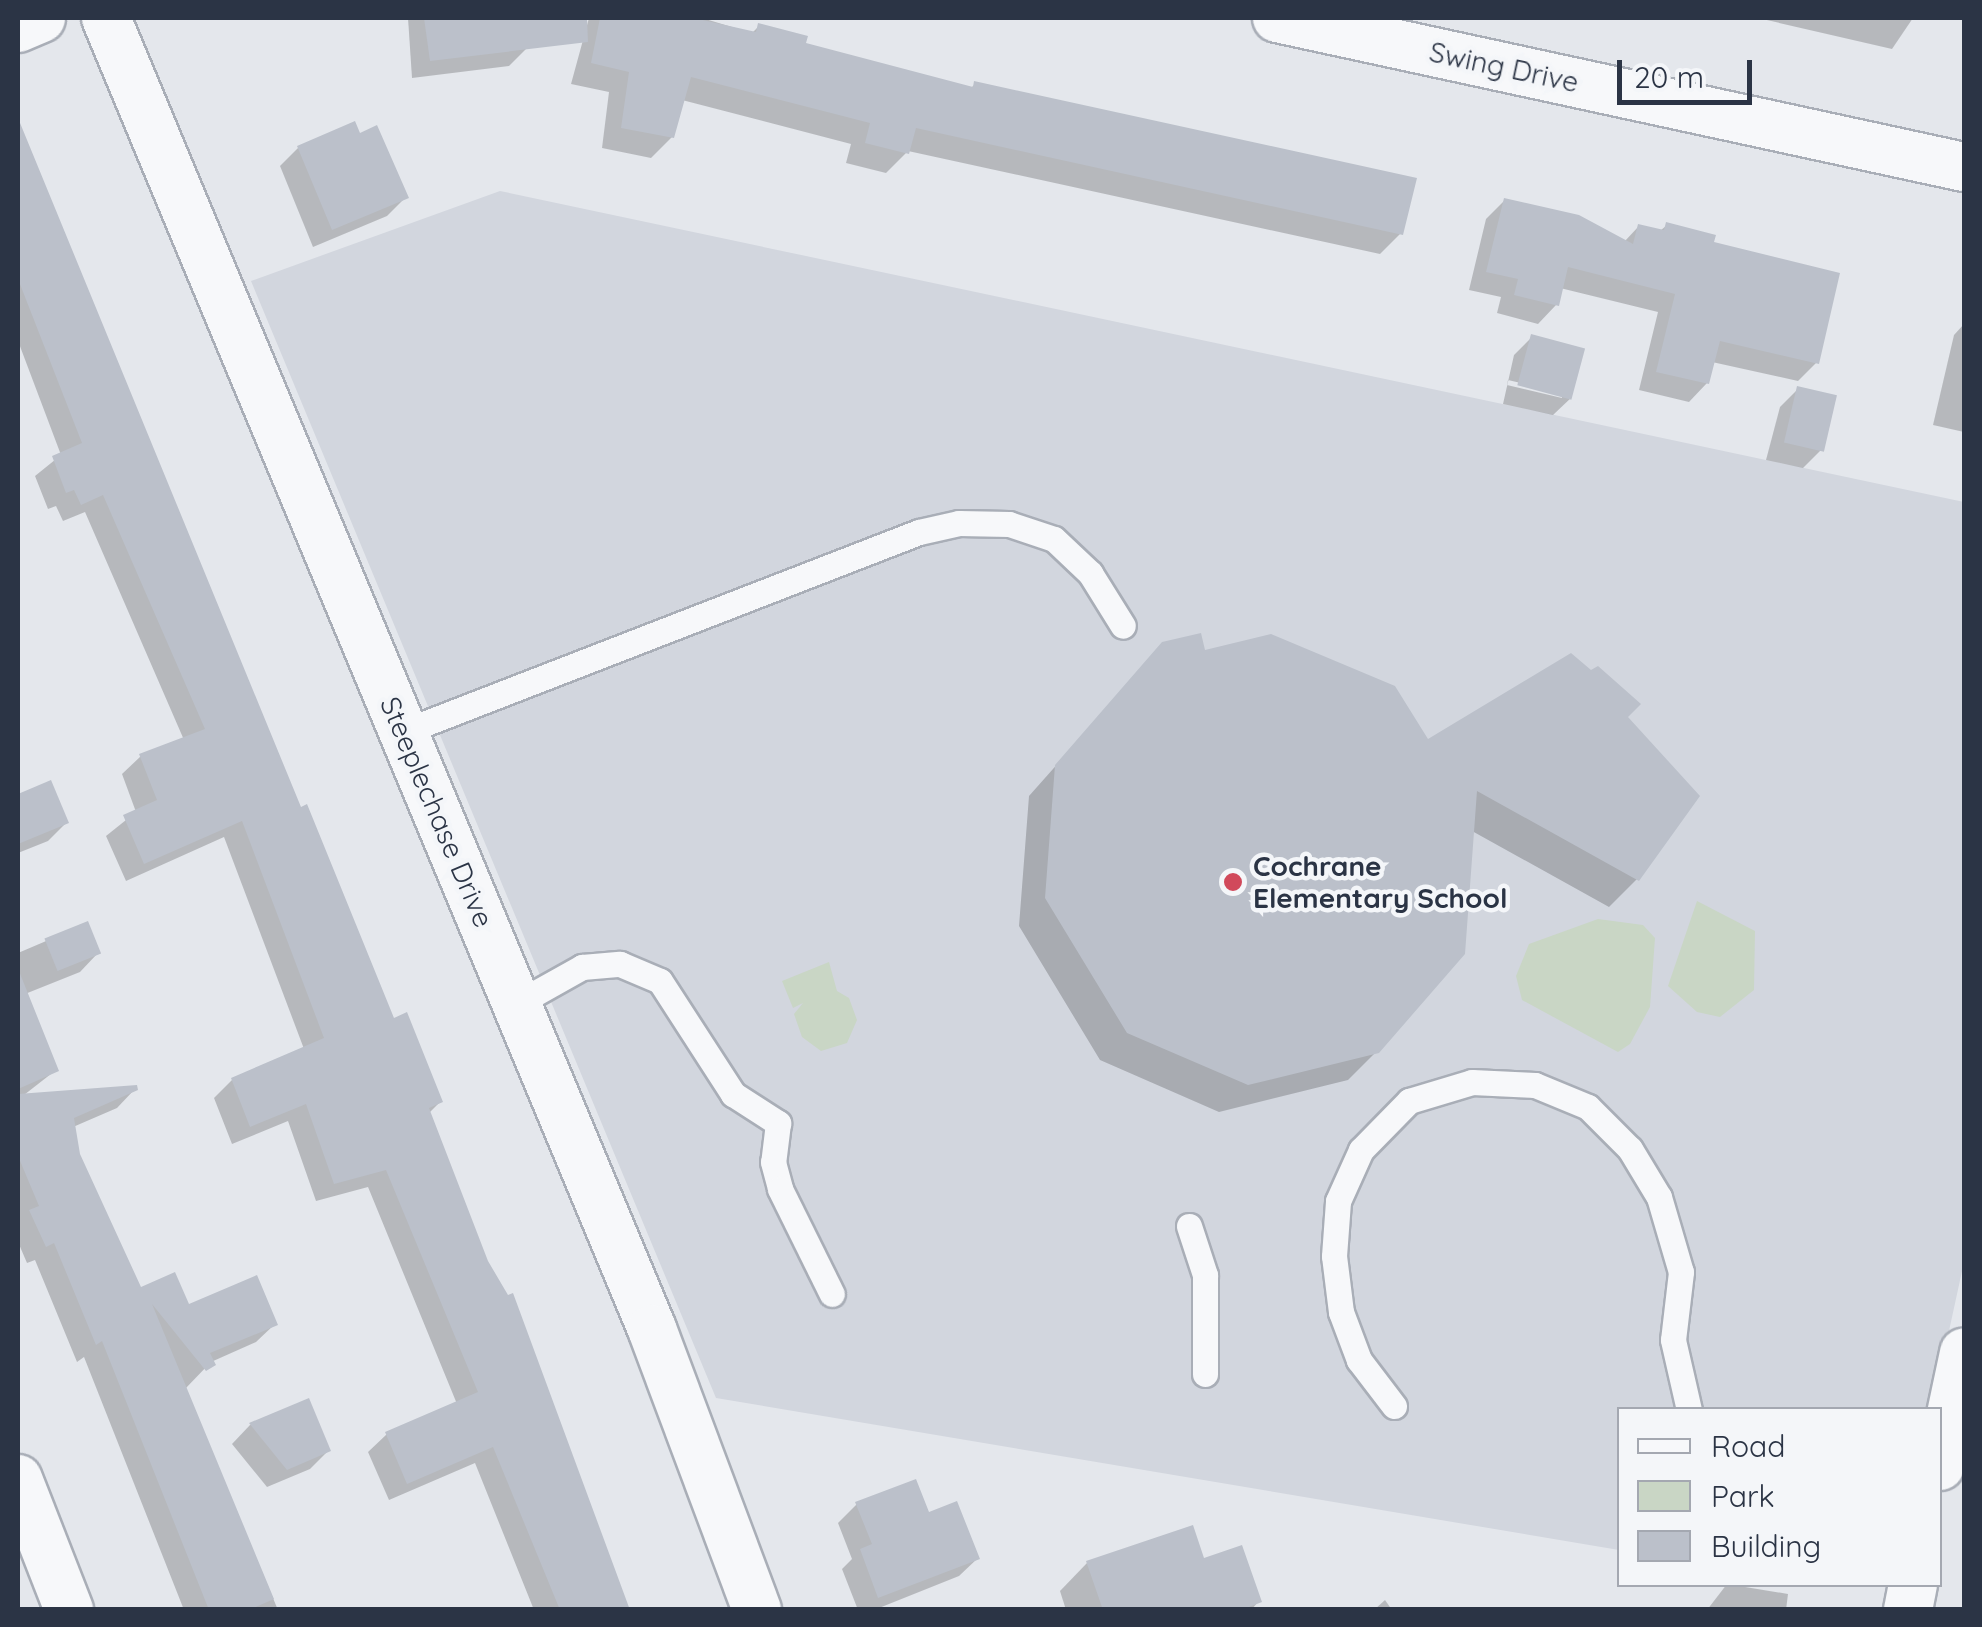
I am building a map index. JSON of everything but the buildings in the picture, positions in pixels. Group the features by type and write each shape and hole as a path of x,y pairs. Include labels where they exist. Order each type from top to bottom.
{"street":[{"path":"18,28 41,18"},
{"name":"Steeplechase Drive","path":"106,18 652,1329 757,1610"},
{"name":"Swing Drive","path":"1277,18 1964,167"},
{"path":"1942,1457 1964,1353"},
{"path":"18,1479 69,1610"}],"lane":[{"path":"404,732 918,532 959,523 1009,524 1054,539 1090,574 1124,626"},
{"path":"516,1004 582,968 620,964 660,981 733,1094 778,1122 773,1162 780,1189 832,1294"},
{"path":"1394,1406 1360,1360 1341,1312 1334,1256 1338,1202 1362,1150 1409,1101 1472,1082 1534,1085 1588,1107 1630,1149 1659,1198 1681,1272 1674,1340 1688,1407"},
{"path":"1189,1226 1205,1275 1205,1374"}],"shaded area":[{"name":"Cochrane Elementary School","path":"500,191 1964,502 1964,1262 1932,1407 1617,1407 1617,1550 716,1398 251,281"}],"green space":[{"path":"1697,901 1755,931 1754,990 1720,1017 1697,1012 1668,986"},
{"path":"1598,919 1643,925 1655,938 1650,1007 1630,1044 1618,1052 1522,1000 1516,976 1529,944"},
{"path":"829,962 837,991 849,998 857,1020 847,1043 821,1051 802,1037 794,1014 803,1003 793,1008 782,981"}],"place":[{"name":"Cochrane Elementary School","path":"1233,882"}]}
